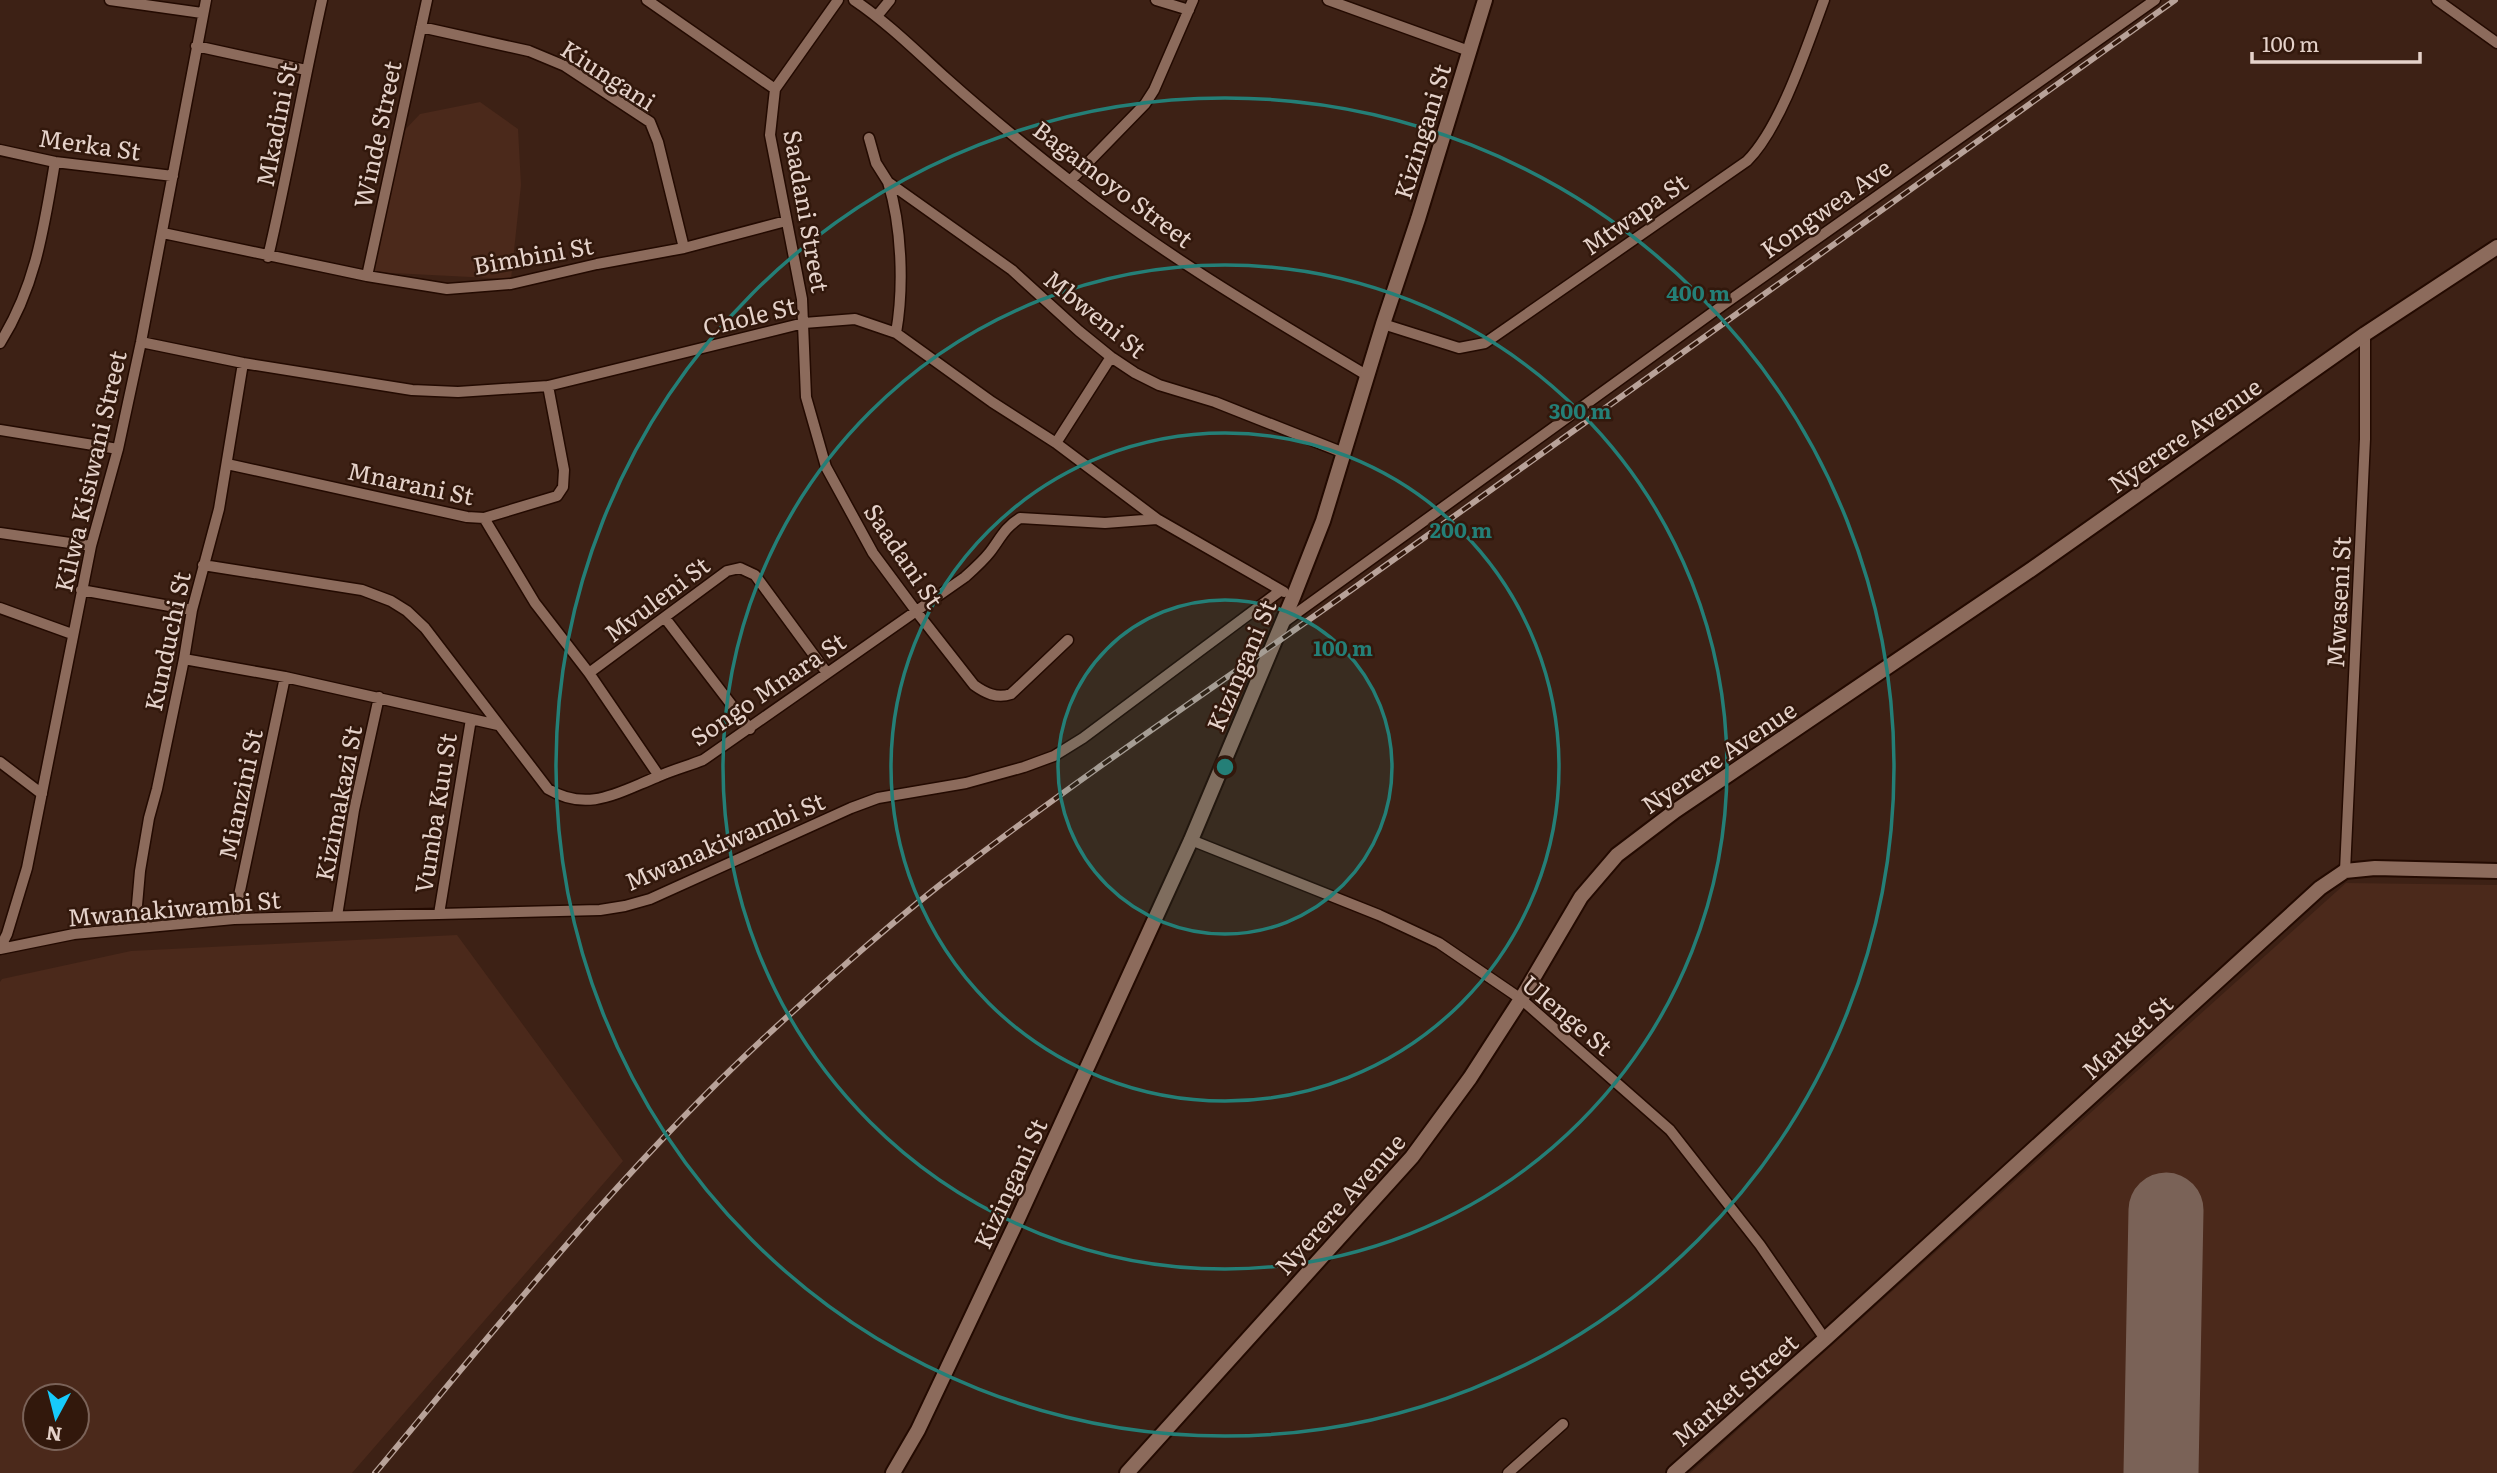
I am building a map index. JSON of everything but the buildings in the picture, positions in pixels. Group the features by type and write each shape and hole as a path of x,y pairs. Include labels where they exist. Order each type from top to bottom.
{"street":[{"path":"110,0 202,13"},
{"name":"Kilwa Kisiwani Street","path":"0,948 23,881 81,590 118,449 163,233 206,0"},
{"name":"Mkadini St","path":"268,257 322,0"},
{"name":"Winde Street","path":"367,276 427,0"},
{"name":"Saadani Street","path":"804,323 770,135 775,89 838,0"},
{"name":"Bagamoyo Street","path":"853,0 906,39 950,81 1070,181 1146,237 1233,295 1368,376"},
{"path":"877,16 890,0"},
{"path":"1070,181 1144,104 1154,90 1191,5 1156,0"},
{"path":"1328,0 1469,51"},
{"name":"Kizingani St","path":"893,1473 918,1430 1017,1221 1191,840 1283,623 1323,521 1485,0"},
{"name":"Mtwapa St","path":"1383,324 1459,348 1485,343 1747,161 1769,135 1809,43 1824,0"},
{"name":"Kongwea Ave","path":"1283,623 1723,305 2155,0"},
{"path":"2437,0 2497,43"},
{"path":"652,1 775,89"},
{"name":"Kiungani","path":"421,27 529,51 565,66 650,122 658,142 684,248"},
{"path":"196,46 306,71"},
{"name":"Mbweni St","path":"869,138 876,163 888,182 1012,270 1111,357 1135,373 1159,385 1215,402 1345,453"},
{"name":"Merka St","path":"0,150 55,162 173,176"},
{"path":"0,343 32,278 43,236 55,162"},
{"path":"888,182 894,201 899,250 900,314 896,334"},
{"name":"Bimbini St","path":"163,233 268,257 447,289 511,284 684,248 786,221"},
{"name":"Nyerere Avenue","path":"1127,1473 1412,1157 1470,1078 1521,999 1581,897 1617,855 1675,811 2032,569 2365,334 2497,247"},
{"name":"Chole St","path":"141,342 243,363 412,390 458,392 548,386 804,323 855,319 896,334 992,402 1056,443 1157,519 1280,591 1294,595"},
{"name":"Saadani St","path":"804,323 806,397 826,467 873,553 974,685 983,692 994,695 1011,694 1068,640"},
{"name":"Mwaseni St","path":"2345,871 2365,439 2365,334"},
{"path":"1056,443 1111,357"},
{"name":"Kunduchi St","path":"135,928 140,871 149,818 192,610 219,509 243,363"},
{"name":"Mnarani St","path":"227,464 467,517 484,518 557,496 563,487 564,470 548,386"},
{"path":"0,429 118,449"},
{"path":"484,518 535,603 589,673 659,776"},
{"name":"Songo Mnara St","path":"203,565 362,590 391,601 407,611 425,628 548,789 570,799 604,799 704,760 750,729 965,577 1011,523 1020,518 1105,523 1157,519"},
{"path":"0,533 91,546"},
{"name":"Mvuleni St","path":"589,673 727,571 740,568 755,575 827,673"},
{"path":"81,590 192,610"},
{"name":"Mwanakiwambi St","path":"0,948 74,934 234,919 600,910 625,906 650,899 878,798 966,783 1054,756 1083,738 1280,591"},
{"path":"0,608 72,635"},
{"path":"666,618 750,729"},
{"path":"184,659 285,677 498,725"},
{"name":"Mianzini St","path":"234,919 285,677"},
{"name":"Kizimakazi St","path":"337,916 354,810 379,697"},
{"name":"Vumba Kuu St","path":"439,914 471,719"},
{"path":"0,762 42,794"},
{"name":"Ulenge St","path":"1191,840 1379,915 1439,943 1521,999 1670,1130 1760,1245 1825,1339"},
{"path":"2345,871 2375,868 2497,870"},
{"name":"Market St","path":"1825,1339 2320,888 2345,871"},
{"name":"Market Street","path":"1674,1473 1825,1339"},
{"path":"1508,1473 1563,1424"}],"shaded area":[{"path":"480,102 518,129 521,185 511,279 372,272 403,132 420,114"},
{"path":"2346,883 2497,885 2497,1473 1690,1473"},
{"path":"457,935 623,1161 352,1473 0,1473 2,979 131,951"}],"runway":[{"path":"2161,1473 2166,1210"}],"railway":[{"path":"375,1473 568,1244 668,1133 775,1028 914,906 1059,796 2175,0"}]}
